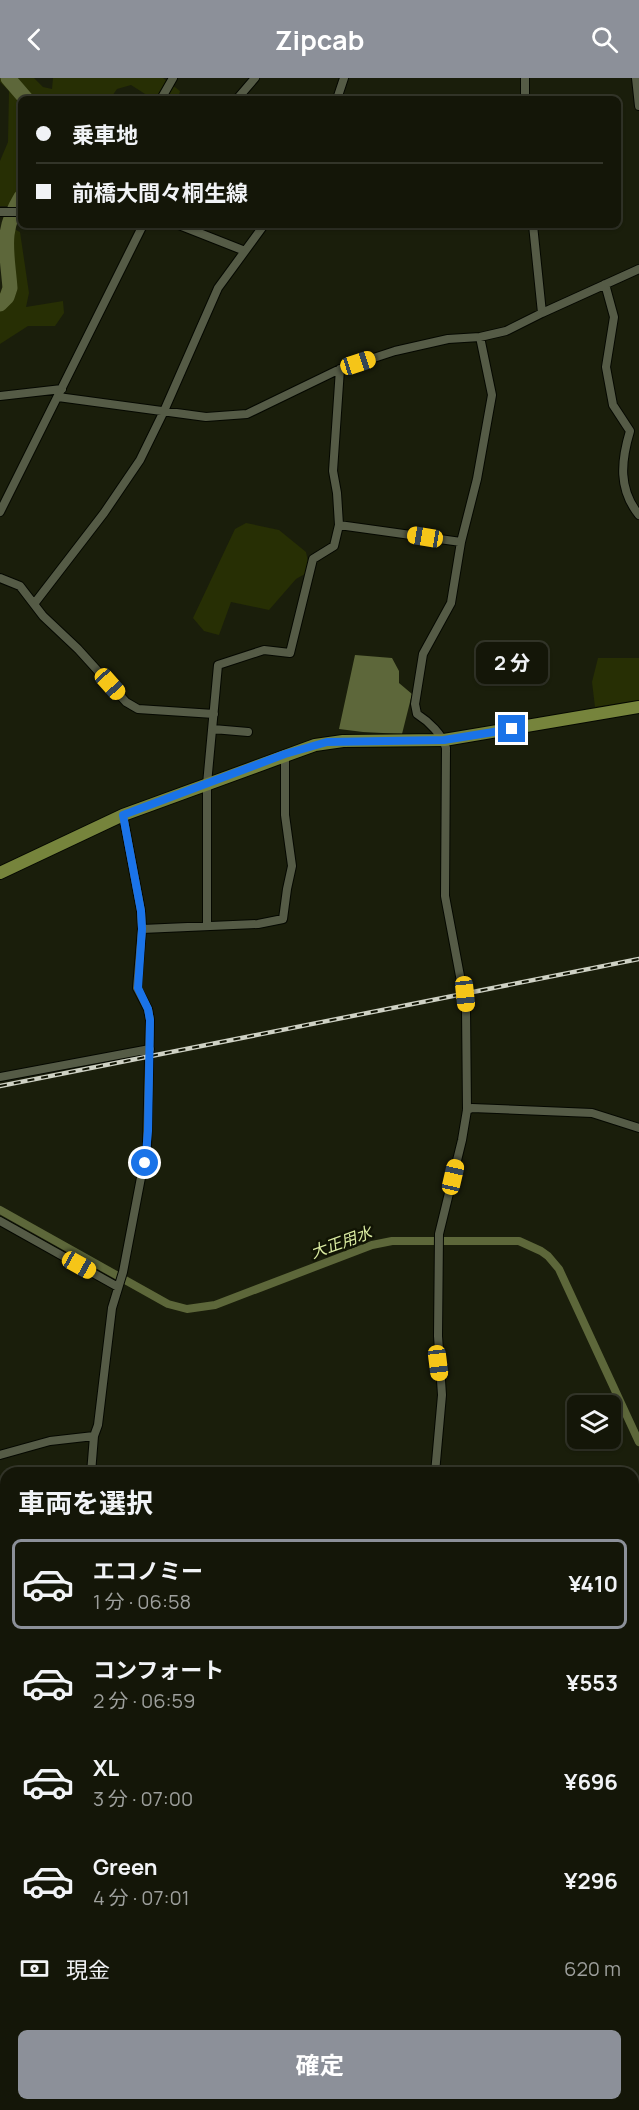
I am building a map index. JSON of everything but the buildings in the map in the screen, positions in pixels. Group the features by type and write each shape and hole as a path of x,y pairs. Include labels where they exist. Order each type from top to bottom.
{"main road":[{"path":"0,873 123,815 285,754 315,745 343,741 444,740 639,707"}],"street":[{"path":"163,96 173,78"},
{"path":"240,96 255,78"},
{"path":"338,96 344,78"},
{"path":"525,78 525,96"},
{"path":"636,78 639,106"},
{"path":"0,512 142,228"},
{"path":"187,228 245,251"},
{"path":"34,604 104,513 140,460 218,288 262,228"},
{"path":"533,228 542,313"},
{"path":"0,396 60,393 206,417 247,414 340,369 395,351 448,339 480,337 506,331 639,269"},
{"path":"605,284 614,317 606,367 613,405 630,431 623,456 624,484 633,507 639,515"},
{"path":"436,1467 442,1395 438,1345 440,1234 467,1110 466,1008 445,896 446,748 444,740 417,714 415,704 423,654 451,603 461,542 477,479 492,395 480,337"},
{"path":"207,926 207,784 218,665 264,650 290,653 313,559 334,546 339,525 333,471 340,369"},
{"path":"339,525 461,542"},
{"path":"0,578 20,586 43,616 78,649 126,702 138,709 214,714"},
{"path":"213,729 248,732"},
{"path":"142,929 258,924 283,918 292,866 285,815 285,754"},
{"path":"91,1467 112,1308 123,1272 147,1146 149,1014 138,988 141,911 123,815"},
{"path":"0,1077 150,1049"},
{"path":"467,1110 472,1108 592,1113 639,1128"},
{"path":"0,1221 119,1286"},
{"path":"0,1455 50,1441 94,1436"},
{"path":"0,1723 0,1739"}],"shaded area":[{"path":"0,78 34,78 43,87 52,89 53,78 163,78 180,91 179,96 148,96 131,85 117,89 112,96 18,96 18,189 9,206 0,206 0,161 8,142 9,91 0,82"},
{"path":"12,228 20,232 29,293 26,307 63,301 64,313 55,326 28,326 0,344 0,293 5,281 3,252"},
{"path":"246,523 279,530 306,552 310,571 296,579 269,610 231,602 219,635 204,631 193,618 235,529"},
{"path":"355,655 392,658 399,671 399,683 412,694 402,734 339,729"},
{"path":"598,658 639,658 639,700 595,707 592,682"}],"waterway":[{"path":"8,78 23,96"},
{"path":"0,304 7,297 10,288 7,241 10,221 18,202"},
{"name":"大正用水","path":"0,1210 168,1304 187,1309 215,1305 372,1245 392,1241 519,1241 541,1251 559,1269 639,1442"}],"railway":[{"path":"0,1086 639,959"}],"route":[{"path":"145,1163 148,1131 150,1020 148,1009 138,988 141,911 123,815 285,754 327,742 444,740 512,729"}]}
